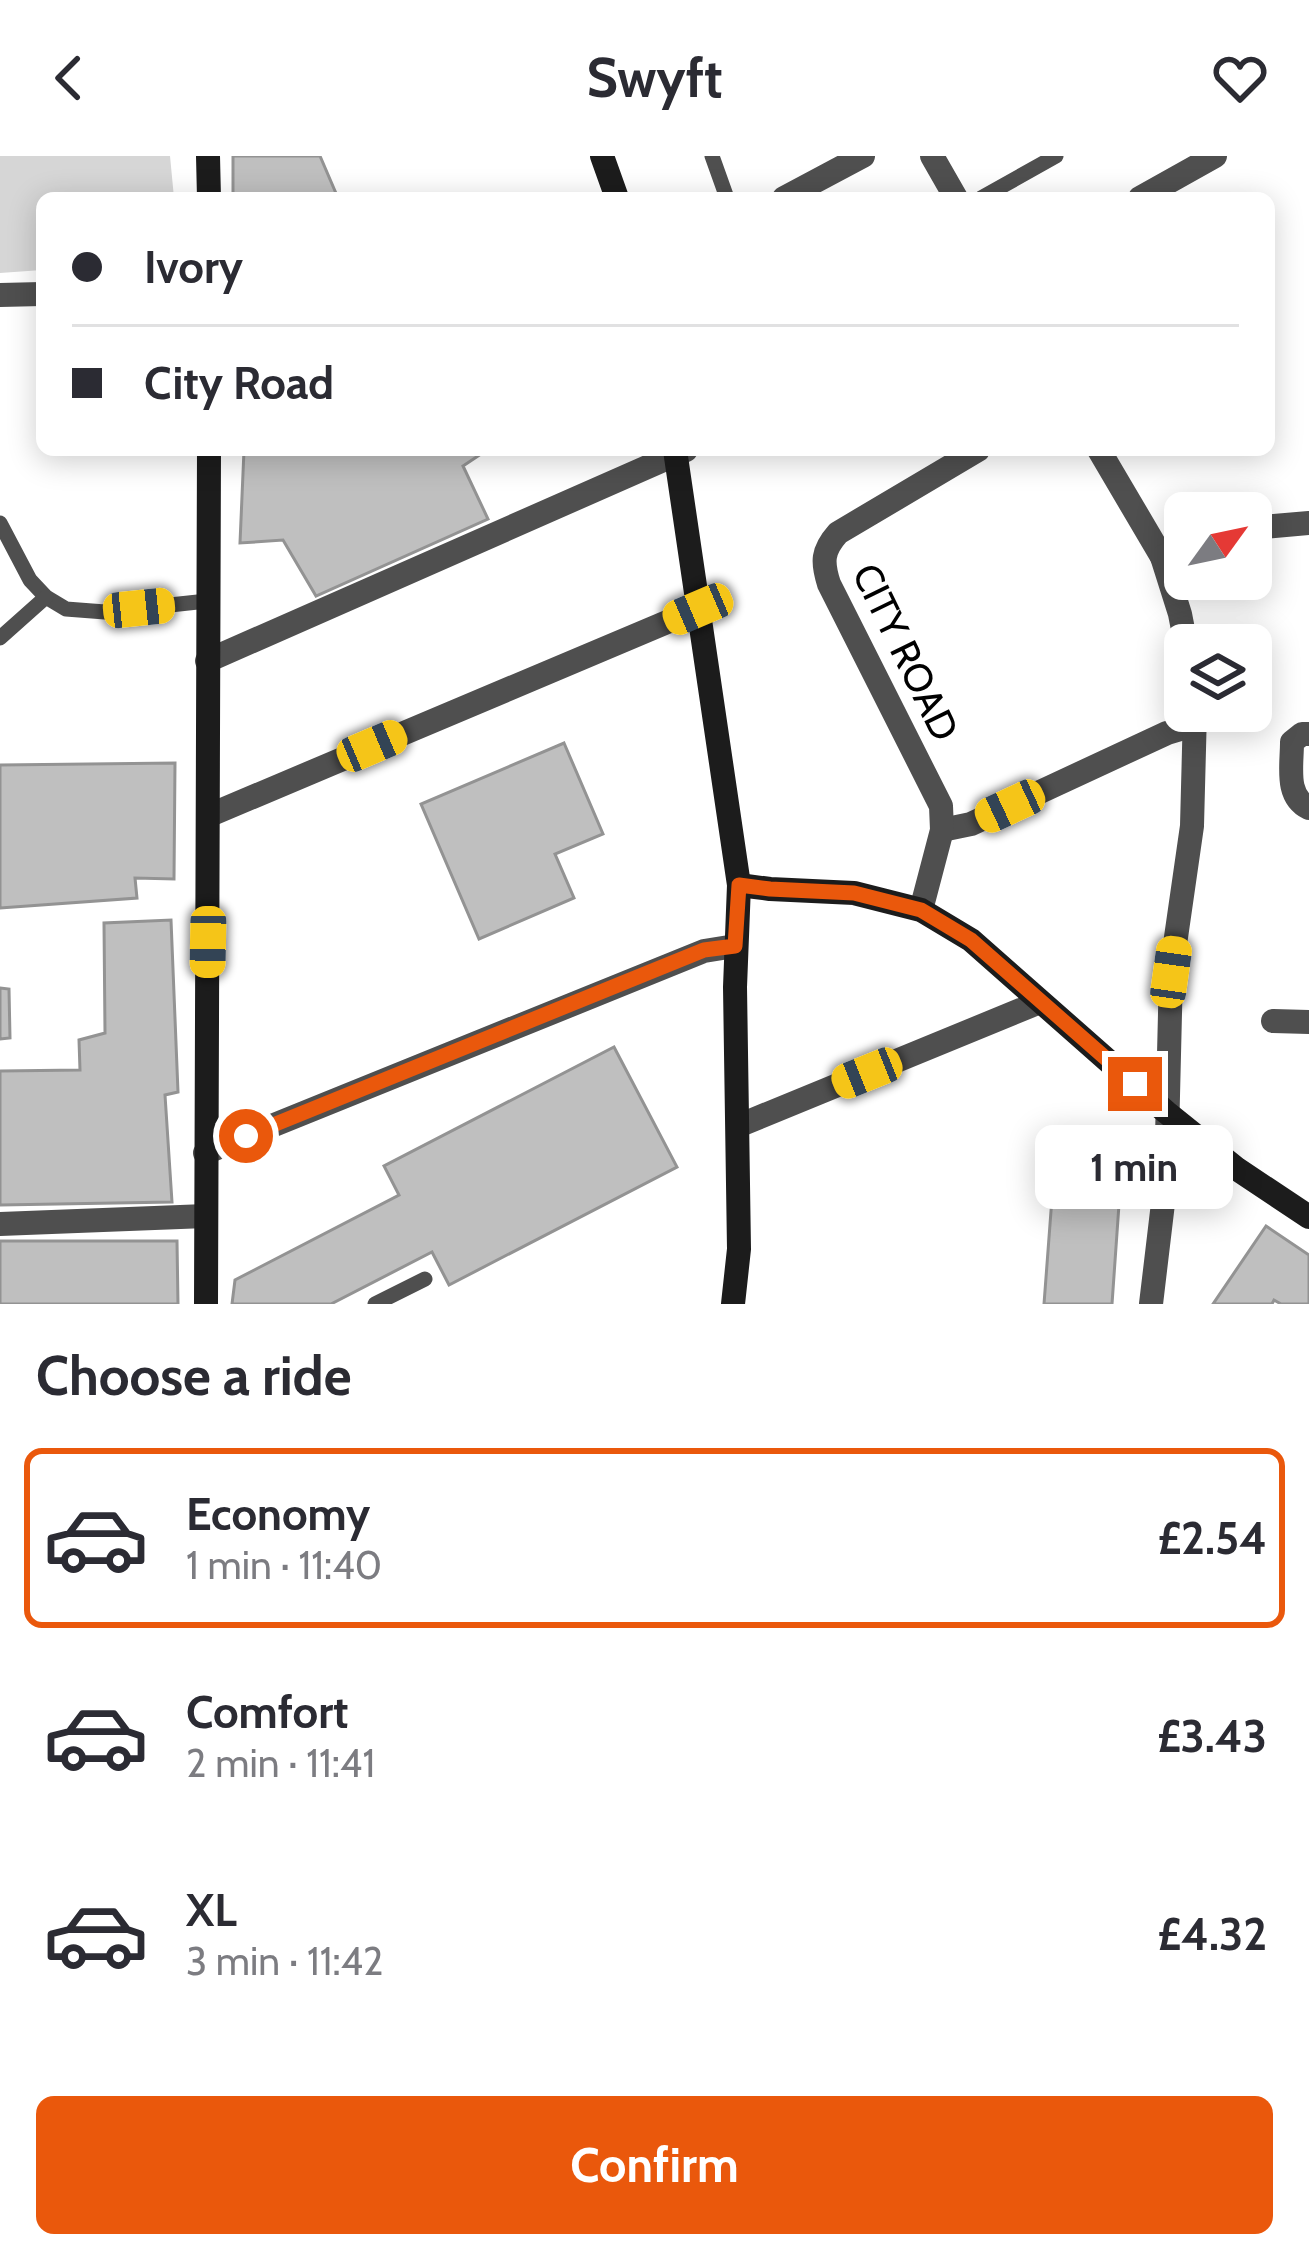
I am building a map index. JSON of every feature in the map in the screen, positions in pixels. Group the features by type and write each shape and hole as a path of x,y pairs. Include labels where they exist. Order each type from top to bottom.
{"street":[{"path":"208,156 209,192"},
{"path":"602,156 614,192"},
{"path":"795,192 863,156"},
{"path":"932,156 953,192"},
{"path":"1151,192 1215,156"},
{"path":"0,296 36,294"},
{"path":"206,1304 209,456"},
{"path":"207,661 670,456"},
{"path":"679,456 739,885 735,946 739,1249 733,1304"},
{"name":"CITY ROAD","path":"941,830 941,806 829,584 823,563 826,547 838,533 968,456"},
{"path":"1103,456 1164,540"},
{"path":"1272,526 1309,523"},
{"path":"210,815 698,609"},
{"path":"921,910 941,830 971,824 1169,732"},
{"path":"1151,1304 1166,1178 1171,972 1192,826 1195,732"},
{"path":"1309,734 1292,742 1291,790 1301,806 1309,808"},
{"path":"739,885 854,893 921,910 971,940 1166,1112 1237,1169 1309,1217"},
{"path":"205,1154 704,950 735,946"},
{"path":"738,1126 1040,1002"},
{"path":"1273,1021 1309,1022"},
{"path":"0,1224 206,1216"}],"lane":[{"path":"712,156 726,192"},
{"path":"992,192 1056,156"},
{"path":"0,523 30,580 66,609 105,612 207,601"},
{"path":"0,638 46,597"},
{"path":"375,1304 425,1279"}],"shaded area":[{"path":"0,156 170,156 173,192 36,192 36,270 0,273"}],"building":[{"path":"233,156 320,156 335,192 233,192"},
{"path":"244,456 478,456 463,466 488,519 316,596 283,540 240,543"},
{"path":"564,743 603,834 555,854 574,898 479,939 421,804"},
{"path":"175,763 174,879 135,878 137,898 0,908 0,765"},
{"path":"171,920 178,1092 165,1095 172,1202 0,1205 0,1071 80,1070 79,1040 105,1033 104,923"},
{"path":"0,988 9,989 10,1038 0,1039"},
{"path":"614,1047 677,1167 449,1285 432,1252 331,1304 232,1304 235,1280 399,1195 384,1166"},
{"path":"1055,1158 1105,1161 1104,1175 1121,1176 1112,1304 1044,1304"},
{"path":"1266,1226 1309,1255 1309,1304 1274,1300 1272,1304 1213,1304"},
{"path":"0,1241 177,1241 178,1304 0,1304"}],"route":[{"path":"246,1136 704,950 735,946 739,885 854,893 921,910 971,940 1135,1084"}]}
